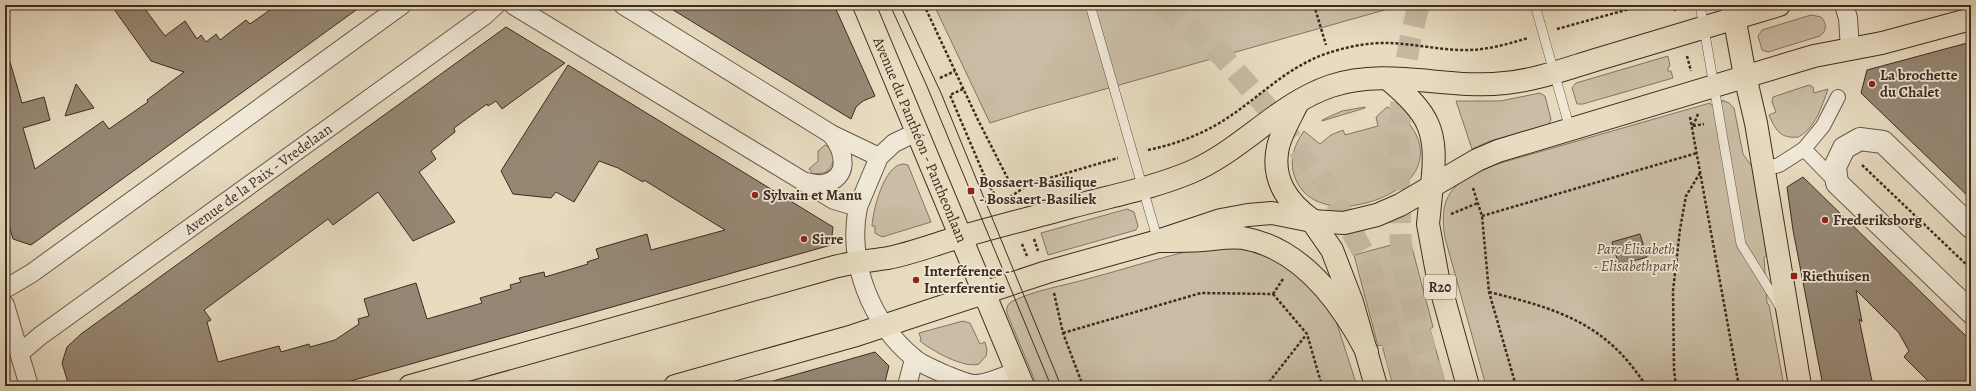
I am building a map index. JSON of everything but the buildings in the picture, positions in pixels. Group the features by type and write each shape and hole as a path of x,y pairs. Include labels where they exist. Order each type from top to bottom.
{"main road":[{"name":"Avenue du Panthéon - Pantheonlaan","path":"864,5 1020,378"},
{"path":"410,386 858,261 888,258 1141,188 1189,172 1208,163 1227,152 1269,120 1298,102 1313,93 1333,86 1362,79 1388,79 1488,85 1509,83 1554,72 1704,28 1733,12 1779,5"},
{"path":"1733,12 1745,76 1756,123 1800,386"},
{"path":"675,386 853,336 984,293 1038,266 1158,241 1187,230 1248,214 1272,213 1312,221 1344,223 1377,215 1400,205 1466,166 1498,151 1814,56 1882,43 1971,19"},
{"path":"1388,79 1408,96 1419,110 1433,136 1435,153 1432,185"},
{"path":"1298,102 1278,146 1276,171 1284,194 1293,205 1312,221 1332,250 1352,302 1376,386"},
{"name":"R20","path":"1432,185 1428,224 1436,270 1468,386"},
{"path":"1158,241 1242,238 1280,251 1294,260 1317,279 1351,322 1367,352"}],"street":[{"path":"5,289 32,273 402,5"},
{"name":"Avenue de la Paix - Vredelaan","path":"20,353 40,336 478,20 496,5"},
{"path":"513,5 834,200 858,207"},
{"path":"623,5 832,134 879,157"},
{"path":"1846,12 1850,49"},
{"path":"1764,169 1779,165 1804,149 1823,126 1838,97"},
{"path":"917,132 894,143 879,157 858,207 858,261 867,294 883,325 914,358 938,371 972,385 989,381 1020,378"},
{"path":"804,182 820,184 829,182 837,177 842,169 844,160 841,150 832,134"},
{"path":"1838,183 1835,167 1844,148 1860,139 1883,142 1971,227"},
{"path":"1804,149 1971,312"},
{"path":"5,305 29,386"},
{"path":"907,386 914,358"}],"lane":[{"path":"1090,5 1141,188 1158,241"},
{"path":"1535,5 1570,129"},
{"path":"1700,5 1704,28 1705,88 1741,244 1790,323"}],"path":[{"path":"924,5 963,89 1010,183"},
{"path":"1314,5 1326,45"},
{"path":"1682,34 1705,88"},
{"path":"940,78 955,71"},
{"path":"963,89 950,95 987,182 995,195"},
{"path":"1692,126 1739,386"},
{"path":"1844,148 1971,269"},
{"path":"1482,216 1697,153"},
{"path":"1466,166 1482,216 1489,292 1516,386"},
{"path":"1676,386 1674,370 1673,291 1680,229 1686,196 1700,172"},
{"path":"1013,223 1038,266"},
{"path":"1033,236 1038,266"},
{"path":"1054,290 1063,333 1083,386"},
{"path":"1489,292 1536,304 1577,320 1608,340 1646,386"},
{"path":"1063,333 1201,293 1273,294 1307,334 1322,386"},
{"path":"1266,386 1307,334"}],"green space":[{"path":"934,5 1402,5 1031,110 990,123"},
{"path":"1811,15 1821,17 1824,22 1825,29 1820,36 1768,52 1762,50 1758,36 1762,30"},
{"path":"1668,56 1670,66 1668,67 1668,71 1671,71 1673,78 1583,104 1577,104 1572,88 1576,83"},
{"path":"1809,85 1813,87 1814,93 1828,89 1817,116 1809,129 1798,137 1782,135 1776,129 1769,115 1776,112 1772,102 1773,97"},
{"path":"1540,93 1545,96 1551,119 1549,124 1490,141 1472,149 1456,101 1500,101"},
{"name":"Parc Élisabeth - Elisabethpark","path":"1722,100 1729,103 1734,108 1743,154 1753,168 1767,254 1764,258 1767,303 1769,305 1784,386 1486,386 1445,238 1443,222 1444,209 1447,198 1453,189 1471,176 1497,164 1710,103 1711,105 1722,102"},
{"path":"1387,107 1408,122 1415,132 1419,142 1420,153 1418,164 1413,175 1403,185 1391,193 1377,200 1362,204 1346,206 1330,205 1316,201 1305,193 1296,180 1292,167 1293,154 1297,142 1304,131 1320,144 1331,135 1343,130 1345,135 1378,126 1376,117"},
{"path":"1365,108 1322,121 1342,111"},
{"path":"825,145 832,151 834,159 833,163 824,173 813,174 809,169 818,161 818,151"},
{"path":"903,164 908,165 931,222 882,237 875,233 875,226 872,226 877,200 890,172 896,166"},
{"path":"1127,209 1134,212 1138,226 1136,230 1048,255 1041,233"},
{"path":"1410,240 1433,327 1430,329 1446,386 1393,386 1382,345 1378,346 1354,255"},
{"path":"1229,244 1266,252 1315,288 1336,321 1357,386 1037,386 1007,313 1007,307 1010,303 1040,291 1157,259 1193,250"},
{"path":"963,321 970,323 980,344 985,342 987,350 986,356 979,364 965,364 948,358 920,341 921,339 919,333"}],"tunnel":[{"path":"1163,5 1223,57 1266,106 1329,189 1369,263 1405,386"},
{"path":"1419,5 1407,55 1401,106 1399,132 1400,232 1408,288 1435,386"}],"tram line":[{"path":"890,5 926,84 1051,386"},
{"path":"900,5 941,93 1061,386"}],"place":[{"name":"La brochette du Chalet","path":"1872,84"},
{"name":"Bossaert-Basilique - Bossaert-Basiliek","path":"971,191"},
{"name":"Sylvain et Manu","path":"755,195"},
{"name":"Frederiksborg","path":"1825,220"},
{"name":"Sirre","path":"804,239"},
{"name":"Riethuisen","path":"1794,276"},
{"name":"Interférence - Interferentie","path":"916,280"}]}
